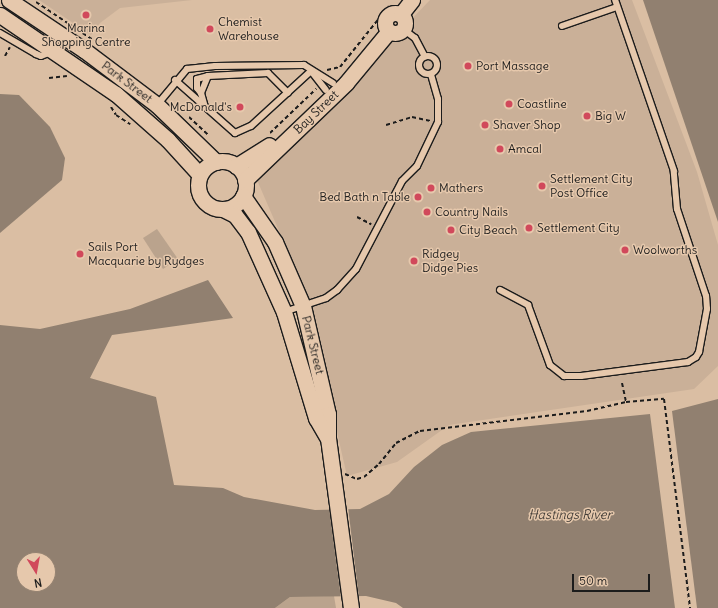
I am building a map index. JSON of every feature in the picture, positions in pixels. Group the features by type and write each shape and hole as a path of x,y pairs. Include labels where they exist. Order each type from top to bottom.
{"street":[{"name":"Park Street","path":"9,0 84,50 157,105 216,162"},
{"name":"Bay Street","path":"245,180 346,83 412,0"},
{"name":"Park Street","path":"0,15 54,51 145,119 181,152 200,175"},
{"name":"Bay Street","path":"236,166 272,142 328,81 393,24"},
{"path":"216,162 229,162 236,166 242,172 245,180 243,196 231,207 223,209 208,205 199,192 200,175 206,168 216,162"},
{"name":"Park Street","path":"243,196 275,242 303,306 328,414 328,438 337,494 351,608"},
{"name":"Park Street","path":"223,209 235,215 248,232 284,312 316,418 328,438"}],"lane":[{"path":"500,290 528,305 550,365 564,376 581,376 688,362 696,357 698,352 707,309 706,296 676,209 674,171 615,0"},
{"path":"562,26 617,7"},
{"path":"393,24 415,38 425,57"},
{"path":"0,32 36,54 42,56 54,51"},
{"path":"425,57 431,57 437,64 436,70 431,74 421,70 419,63 425,57"},
{"path":"157,105 175,80 187,69 215,66 304,65 328,81"},
{"path":"175,80 235,133 251,126 311,71"},
{"path":"311,71 322,75 328,81"},
{"path":"206,107 201,92 208,76 268,73 288,93"},
{"path":"284,312 326,298 337,290 356,269 402,181 417,166 438,122 438,99 431,74"}],"path":[{"path":"34,0 89,37"},
{"path":"328,81 340,67 393,24"},
{"path":"49,78 66,76 71,79"},
{"path":"109,104 116,114 134,125"},
{"path":"386,125 412,117 438,122"},
{"path":"357,217 378,227"},
{"path":"622,383 626,402"},
{"path":"343,474 357,479 364,477 401,439 420,431 587,411 626,402 664,399 690,608"}],"shaded area":[{"name":"Marina Shopping Centre","path":"39,0 192,0 120,8 100,23 91,35"},
{"path":"430,0 632,0 697,172 718,245 718,366 694,389 449,425 397,462 347,476 305,291 257,180"},
{"path":"157,229 178,259 163,269 143,238"},
{"path":"334,596 336,608 275,608 290,597"}],"water":[{"path":"643,0 718,0 718,222"},
{"path":"0,94 19,95 50,127 65,158 62,180 0,233"},
{"name":"Hastings River","path":"208,280 233,318 112,335 90,378 156,397 174,485 223,488 244,497 315,510 360,509 389,494 414,467 442,445 471,432 650,414 675,608 403,608 396,603 366,596 290,597 275,608 0,608 0,325 40,329 130,309"},
{"path":"718,399 718,608 697,608 672,411"}],"pier":[{"path":"329,507 348,507 359,598 341,598"}],"place":[{"name":"Marina Shopping Centre","path":"86,15"},
{"name":"Chemist Warehouse","path":"210,29"},
{"name":"Port Massage","path":"468,66"},
{"name":"Coastline","path":"509,104"},
{"name":"McDonald's","path":"240,107"},
{"name":"Big W","path":"587,116"},
{"name":"Shaver Shop","path":"485,125"},
{"name":"Amcal","path":"500,149"},
{"name":"Settlement City Post Office","path":"542,186"},
{"name":"Mathers","path":"431,188"},
{"name":"Bed Bath n Table","path":"418,197"},
{"name":"Country Nails","path":"427,212"},
{"name":"Settlement City","path":"529,228"},
{"name":"City Beach","path":"451,230"},
{"name":"Woolworths","path":"625,250"},
{"name":"Sails Port Macquarie by Rydges","path":"80,254"},
{"name":"Ridgey Didge Pies","path":"414,261"}]}
